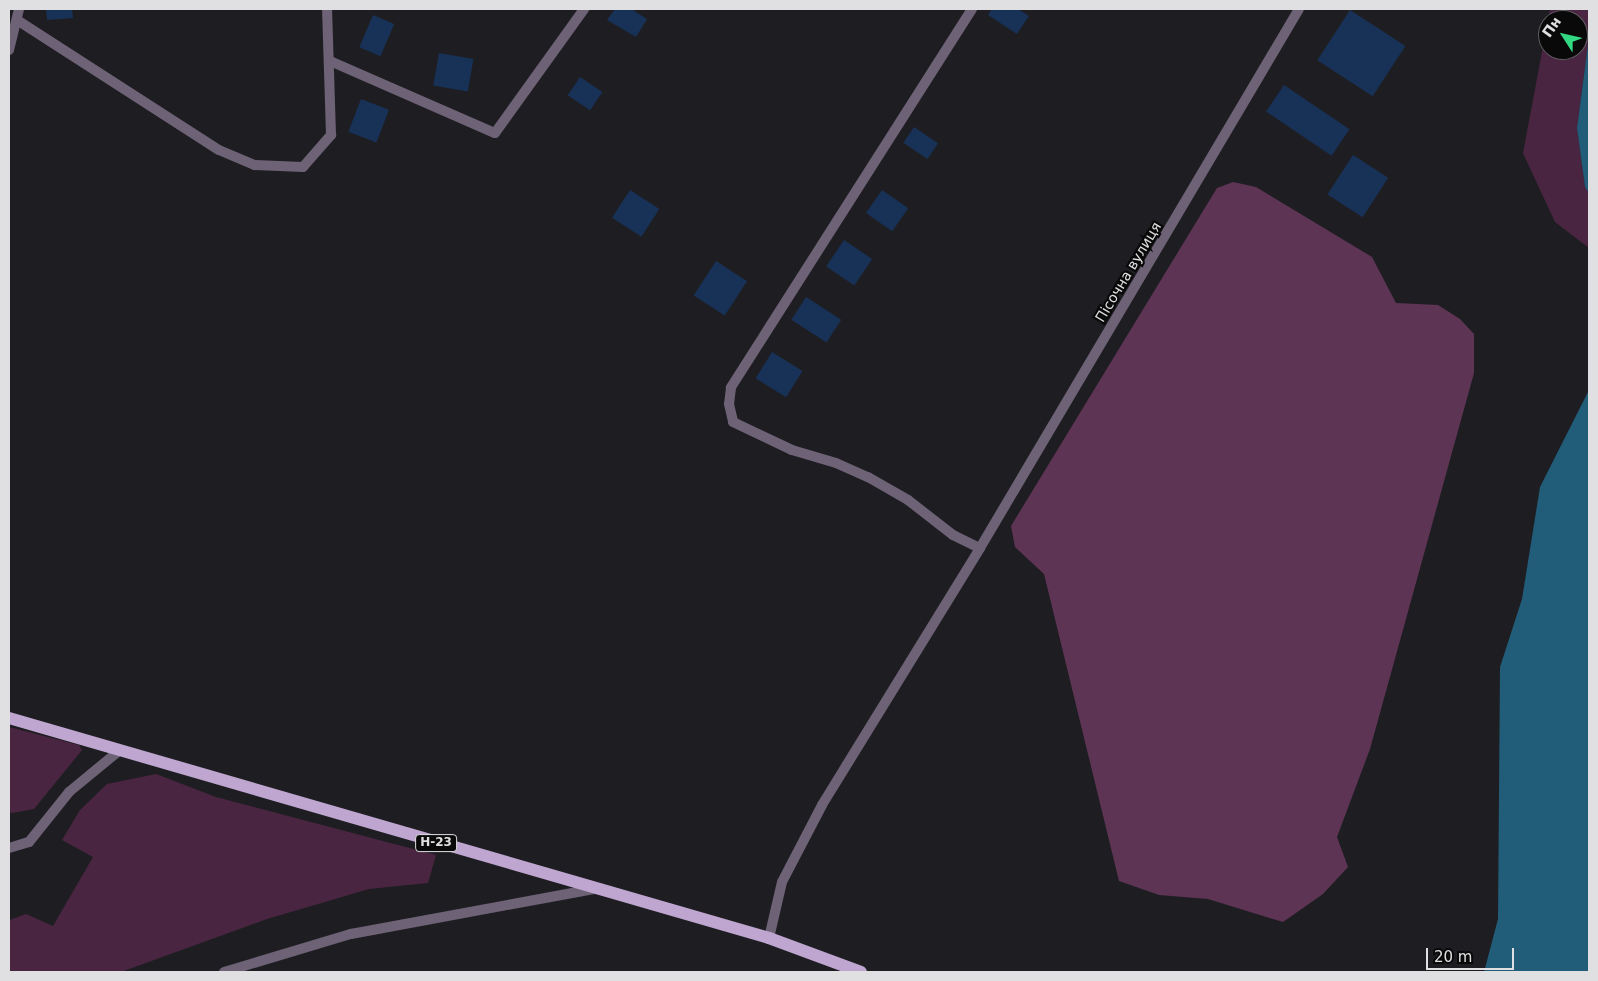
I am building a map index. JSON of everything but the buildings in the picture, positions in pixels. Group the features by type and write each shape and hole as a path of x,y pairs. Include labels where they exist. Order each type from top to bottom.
{"main road":[{"name":"Н-23","path":"9,718 594,889 769,938 861,972"}],"street":[{"path":"9,50 19,9"},
{"path":"17,20 219,150 256,165 303,167 332,135 327,9"},
{"path":"330,61 494,133 584,9"},
{"path":"972,9 731,388 729,404 733,422 783,447 836,463 868,477 908,500 953,535 980,548"},
{"name":"Пісочна вулиця","path":"769,938 782,882 822,805 980,548 1300,9"},
{"path":"9,848 29,842 69,792 120,750"},
{"path":"224,972 351,934 594,889"}],"shaded area":[{"path":"1589,9 1588,45 1588,10 1550,10"},
{"path":"1540,60 1586,60 1577,128 1585,186 1589,193 1589,248 1555,222 1523,153"},
{"path":"1233,182 1256,187 1372,257 1396,303 1438,305 1460,319 1474,334 1474,373 1370,749 1337,837 1348,867 1323,894 1283,922 1208,899 1159,895 1119,881 1044,574 1015,547 1011,526 1217,188"},
{"path":"9,727 79,745 82,750 34,809 12,813 9,812"},
{"path":"156,774 216,797 436,855 428,883 369,889 267,919 121,972 9,972 10,920 26,914 53,926 93,857 62,840 80,810 107,784"}],"water":[{"path":"1589,37 1589,193 1585,187 1577,128 1586,60 1588,60"},
{"path":"1589,390 1589,972 1484,972 1498,919 1500,667 1522,599 1540,487"}]}
